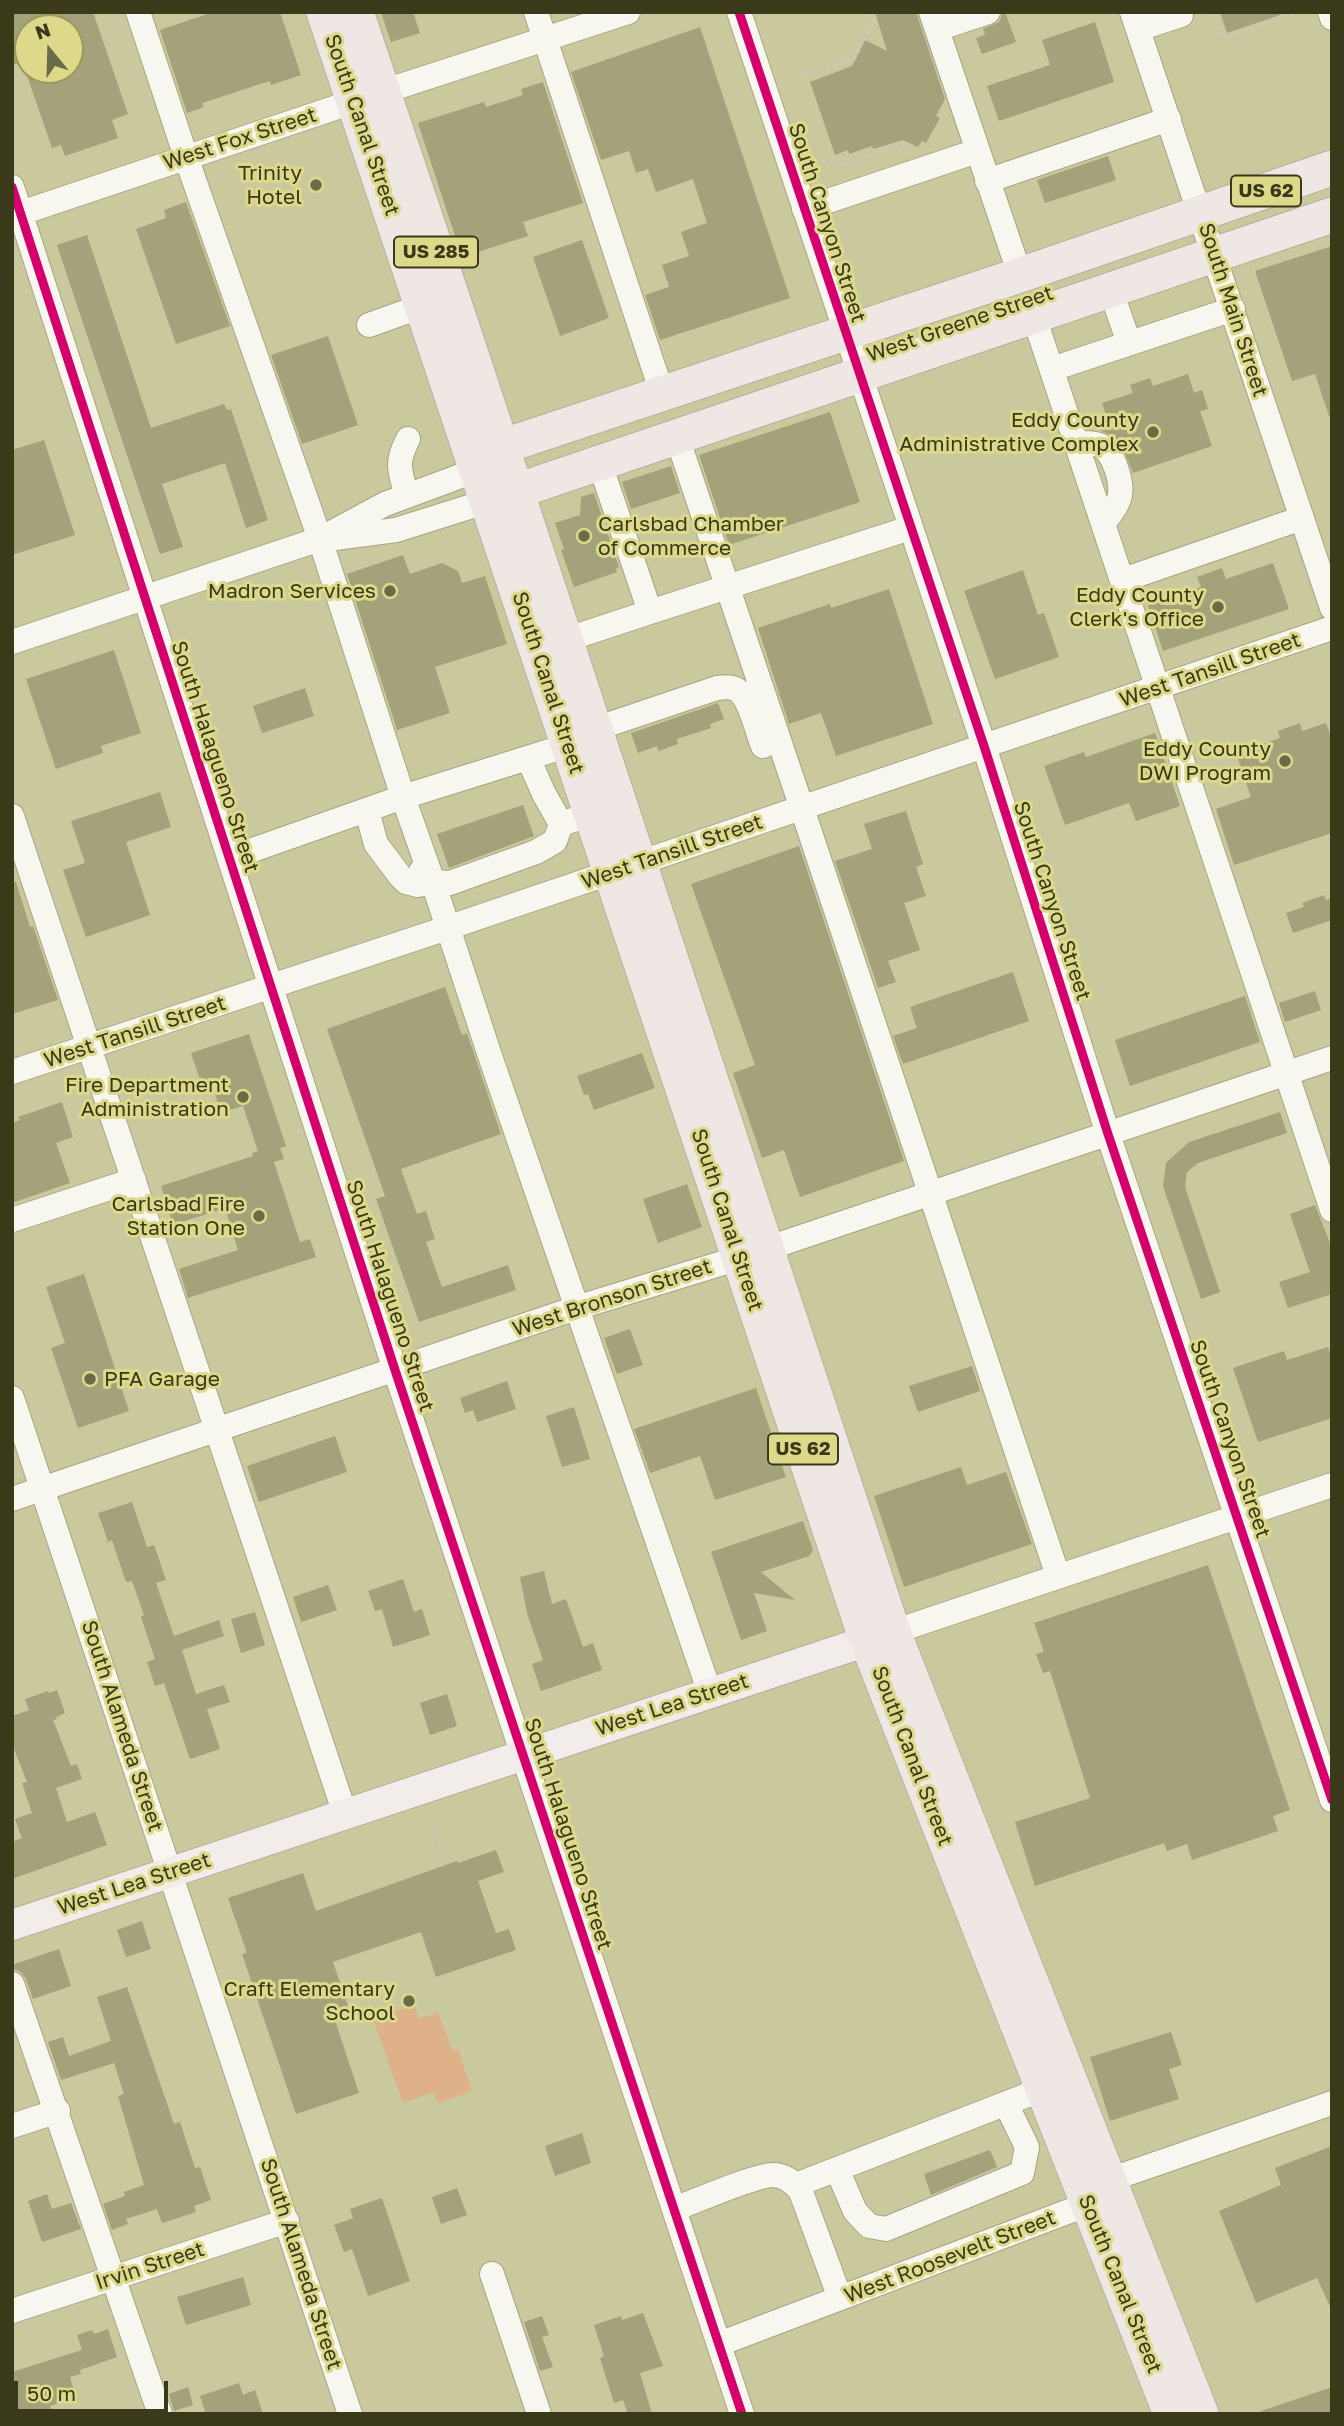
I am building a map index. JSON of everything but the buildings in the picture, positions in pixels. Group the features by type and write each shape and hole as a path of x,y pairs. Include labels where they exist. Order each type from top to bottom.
{"highway":[{"name":"South Canal Street","path":"324,12 368,97 880,1637 1043,2089 1098,2192 1171,2414"},
{"name":"South Canal Street","path":"356,12 368,97 422,306 565,640 582,737 576,819 626,868"},
{"name":"US 62","path":"1201,214 1332,168"},
{"name":"West Greene Street","path":"496,477 662,393 1201,214"},
{"name":"US 62","path":"1215,255 1332,215"},
{"name":"West Greene Street","path":"496,477 600,464 1215,255"},
{"name":"South Canal Street","path":"880,1637 1098,2192 1200,2414"}],"main road":[{"name":"West Lea Street","path":"12,1925 880,1637"}],"street":[{"path":"138,12 320,539 386,803 433,881 576,1308 710,1693"},
{"path":"536,12 662,393"},
{"name":"West Fox Street","path":"17,215 628,12"},
{"name":"South Canyon Street","path":"739,12 984,746 1108,1133 1332,1800"},
{"path":"988,12 934,21 1020,275"},
{"path":"1330,12 1332,18"},
{"path":"1135,21 1181,15"},
{"name":"South Main Street","path":"1135,21 1332,608"},
{"path":"988,180 1169,119"},
{"path":"804,209 978,151"},
{"name":"South Halagueno Street","path":"12,187 17,215 742,2414"},
{"path":"1111,291 1129,342"},
{"path":"369,325 422,306"},
{"path":"1052,369 1233,309"},
{"path":"1034,317 1332,1210"},
{"path":"677,437 803,807 1058,1576"},
{"path":"407,496 400,471 400,456 408,439"},
{"path":"600,464 649,612"},
{"name":"West Greene Street","path":"12,642 320,539 385,504 407,496 496,477"},
{"name":"West Greene Street","path":"320,539 396,530 496,477"},
{"path":"1123,580 1302,519"},
{"path":"565,640 911,528"},
{"name":"West Tansill Street","path":"12,1072 626,868 1332,628"},
{"path":"230,858 386,803 528,758 717,688 730,687 740,691 750,709 763,746"},
{"path":"386,803 376,844 400,876 406,882 418,885 433,881 450,883 536,852 555,841 576,819 544,794 528,758"},
{"path":"12,816 345,1814"},
{"name":"West Bronson Street","path":"12,1499 576,1308 753,1253 1332,1058"},
{"path":"12,1220 134,1180"},
{"name":"South Alameda Street","path":"12,1398 349,2414"},
{"name":"West Lea Street","path":"880,1637 1332,1485"},
{"path":"12,1984 160,2414"},
{"path":"796,2185 1043,2089"},
{"path":"836,2169 855,2211 869,2226 886,2229 1022,2173 1027,2147 1006,2104"},
{"name":"West Roosevelt Street","path":"719,2344 840,2298 1098,2192 1332,2104"},
{"path":"12,2126 58,2112"},
{"path":"674,2209 764,2176 783,2176 801,2192 840,2298"},
{"name":"Irvin Street","path":"12,2311 287,2221"},
{"path":"492,2274 539,2414"}],"path":[{"path":"794,78 854,59 874,19 872,12"},
{"path":"1214,12 1223,38 1295,13"},
{"path":"822,160 844,164 903,144 911,147 915,157"},
{"path":"430,1817 444,1859"}],"shaded area":[{"path":"414,2005 419,2019 438,2012 452,2051 458,2049 472,2091 438,2103 434,2092 403,2103 373,2019"}],"cycle path":[{"path":"739,12 984,746 1108,1134 1332,1800"},
{"path":"12,187 395,1370 742,2414"}],"place":[{"name":"Trinity Hotel","path":"316,185"},
{"name":"Eddy County Administrative Complex","path":"1153,432"},
{"name":"Carlsbad Chamber of Commerce","path":"584,536"},
{"name":"Madron Services","path":"390,591"},
{"name":"Eddy County Clerk's Office","path":"1218,607"},
{"name":"Eddy County DWI Program","path":"1285,761"},
{"name":"Fire Department Administration","path":"243,1097"},
{"name":"Carlsbad Fire Station One","path":"259,1216"},
{"name":"PFA Garage","path":"90,1379"},
{"name":"Craft Elementary School","path":"409,2001"}]}
